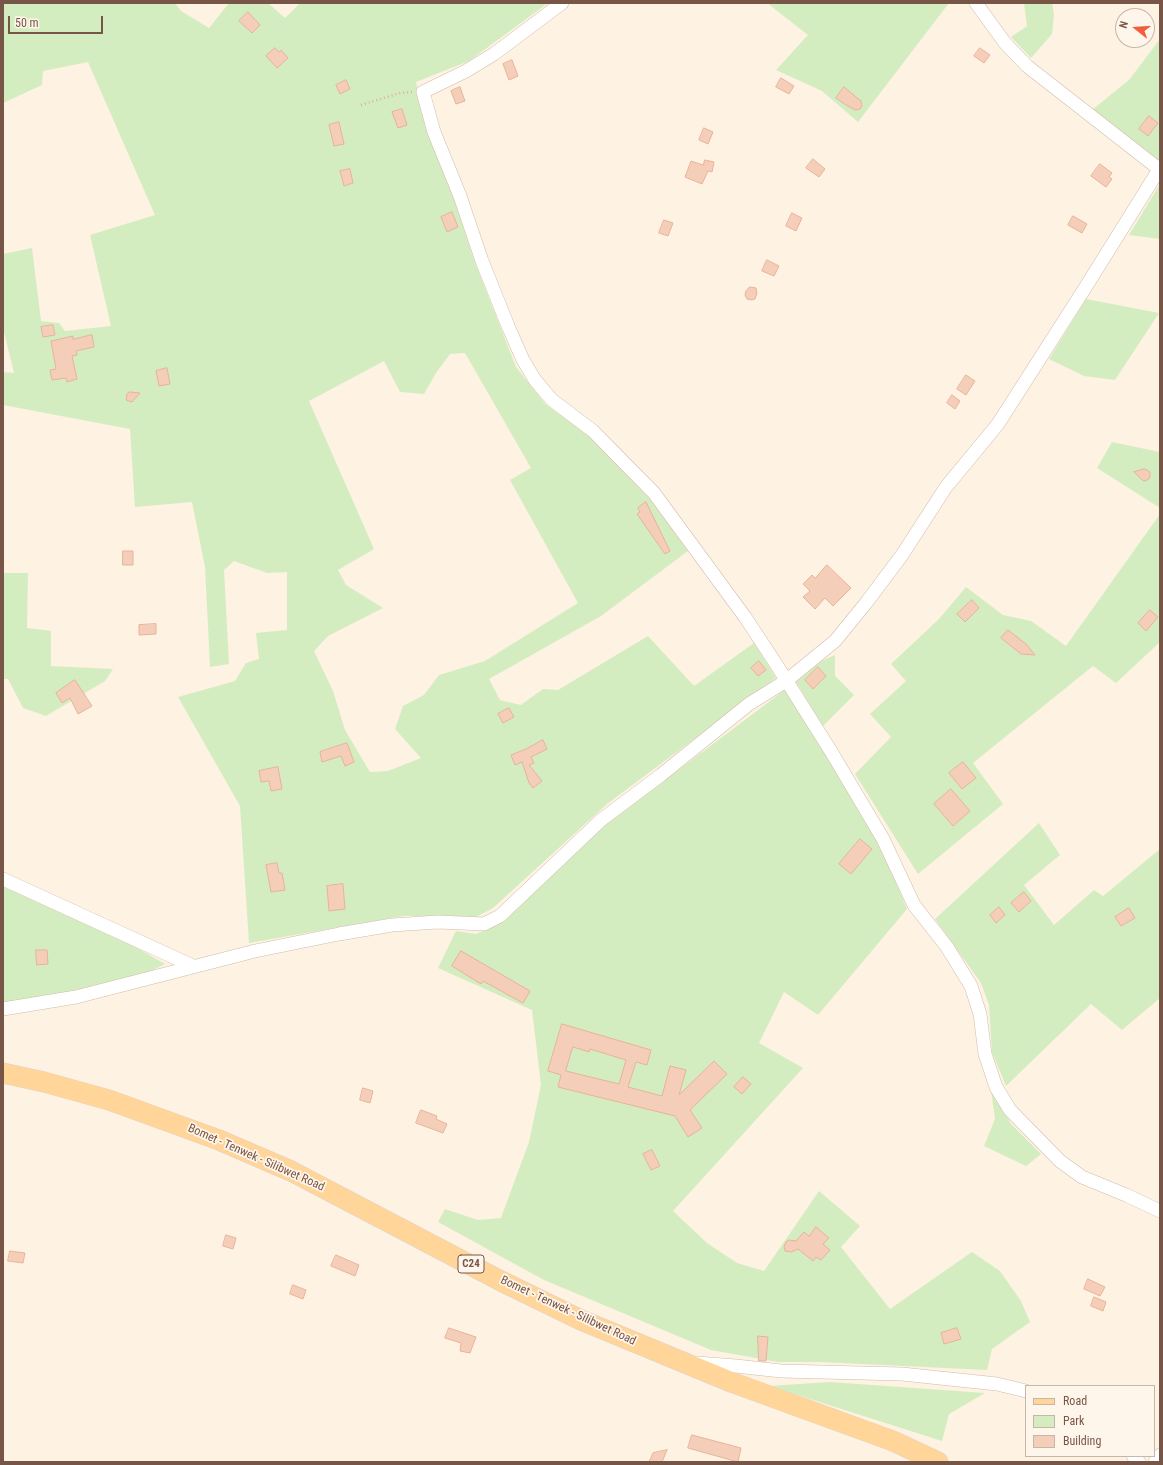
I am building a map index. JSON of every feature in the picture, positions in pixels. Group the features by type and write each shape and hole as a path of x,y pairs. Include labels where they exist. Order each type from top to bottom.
{"main road":[{"name":"Bomet - Tenwek - Silibwet Road","path":"3,1073 44,1082 109,1100 219,1140 298,1174 538,1300 581,1320 779,1400 893,1441 938,1462"}],"street":[{"path":"562,3 494,54 466,71 423,92 434,132 460,196 482,261 523,360 535,380 552,400 593,431 654,493 745,617 832,753 876,826 914,905 947,947 971,986 980,1014 985,1054 996,1087 1010,1110 1060,1160 1082,1177 1160,1211"},
{"path":"3,1009 76,997 262,949 392,925 438,922 484,924 500,916 601,820 661,775 749,704 786,681 835,641 902,555 946,487 998,424 1159,169 1027,66 1005,43 976,3"},
{"path":"3,879 193,966"},
{"path":"682,1362 781,1371 902,1374 996,1384 1025,1390"},
{"path":"1155,1462 1160,1454"}],"path":[{"path":"361,105 400,93 423,92"}],"green space":[{"path":"3,3 175,3 181,11 209,28 229,3 268,3 285,18 300,3 548,3 469,61 416,82 426,128 446,174 474,260 516,367 545,404 589,436 649,498 688,551 601,616 489,679 500,700 521,705 543,689 558,690 648,636 694,686 754,643 776,678 607,804 493,908 476,917 403,916 249,943 240,806 178,697 235,681 246,663 259,659 256,633 287,630 287,572 267,573 234,561 224,570 229,664 210,667 205,567 192,502 135,507 130,429 3,405 3,372 14,373 3,328 3,254 32,248 41,321 59,323 65,331 111,326 90,235 155,215 88,62 43,71 42,85 3,103","holes":["465,353 531,468 510,480 578,603 485,661 439,675 424,695 403,706 395,729 421,758 388,771 370,772 345,730 333,691 314,651 328,636 383,608 346,585 338,570 374,549 309,401 384,361 400,392 424,394 436,373 450,354"]},
{"path":"767,3 949,3 858,122 822,91 776,70 808,35"},
{"path":"1024,3 1052,3 1054,14 1052,34 1031,58 1011,37 1027,26"},
{"path":"1160,39 1160,160 1158,162 1092,110 1129,80 1153,48 1155,48"},
{"path":"1160,184 1160,239 1129,235"},
{"path":"1086,299 1159,313 1115,380 1084,376 1049,359"},
{"path":"1112,442 1160,452 1160,508 1097,468"},
{"path":"1160,514 1160,642 1116,683 1093,666 973,763 1003,804 918,874 855,774 891,737 870,714 906,681 891,664 939,619 966,587 1003,615 1031,621 1066,646"},
{"path":"3,573 28,573 27,628 51,631 51,666 113,669 105,681 46,716 23,708 8,679 3,679"},
{"path":"835,655 835,676 854,695 823,726 796,682 819,662"},
{"path":"786,689 875,831 907,909 818,1015 784,992 759,1043 803,1068 673,1211 707,1243 737,1263 764,1271 819,1191 860,1226 841,1247 890,1309 972,1252 1000,1271 1021,1301 1030,1322 992,1349 987,1370 820,1362 778,1362 711,1350 544,1280 438,1222 445,1209 478,1220 501,1218 529,1142 541,1085 532,1010 438,968 456,931 476,934 500,923 604,826"},
{"path":"1039,823 1060,855 1024,885 1054,925 1094,890 1103,896 1160,849 1160,998 1122,1030 1091,1004 1006,1086 992,1052 989,1005 981,983 935,919"},
{"path":"3,886 132,945 165,964 149,972 56,995 3,1004"},
{"path":"991,1091 1011,1124 1041,1154 1026,1166 984,1146 995,1119"},
{"path":"830,1382 985,1393 949,1414 942,1441 769,1386"}],"building":[{"path":"248,12 260,25 252,33 239,21"},
{"path":"275,48 279,52 281,50 288,58 277,68 266,56"},
{"path":"980,48 990,55 984,63 974,56"},
{"path":"512,60 518,76 509,80 503,64"},
{"path":"781,78 794,86 789,94 776,87"},
{"path":"346,80 350,89 340,94 336,85"},
{"path":"460,87 465,101 456,104 451,91"},
{"path":"844,87 861,101 862,106 860,109 855,110 836,98"},
{"path":"402,109 407,125 398,128 392,112"},
{"path":"1149,116 1158,123 1148,136 1139,129"},
{"path":"339,122 344,144 334,146 329,125"},
{"path":"704,128 713,132 708,144 699,140"},
{"path":"813,159 825,169 819,177 806,168"},
{"path":"705,160 714,162 712,172 708,171 702,184 685,177 691,161 703,165"},
{"path":"1100,164 1112,173 1109,177 1112,179 1106,187 1091,176"},
{"path":"350,169 353,183 344,186 340,171"},
{"path":"452,212 458,227 447,232 441,217"},
{"path":"792,213 802,218 796,231 786,226"},
{"path":"1073,216 1087,224 1082,233 1068,225"},
{"path":"664,220 673,223 668,236 659,233"},
{"path":"767,260 779,266 774,276 762,271"},
{"path":"750,287 756,288 757,293 755,299 751,300 747,299 745,295 746,291"},
{"path":"53,325 55,335 43,337 41,327"},
{"path":"92,335 94,347 76,351 77,355 72,356 77,379 67,382 66,378 52,380 50,370 56,369 51,341 73,336 73,339"},
{"path":"167,368 170,384 159,386 156,371"},
{"path":"966,375 975,381 966,395 957,389"},
{"path":"130,392 140,393 132,402 126,400 127,394"},
{"path":"952,395 960,401 955,409 947,403"},
{"path":"1145,469 1150,472 1150,476 1149,479 1145,481 1134,472"},
{"path":"646,502 670,551 665,554 637,514 640,512 638,508"},
{"path":"123,551 133,551 133,565 123,565"},
{"path":"827,565 851,588 833,606 825,598 815,609 803,597 810,591 803,584 812,575 815,578"},
{"path":"972,600 979,608 965,622 957,614"},
{"path":"1150,610 1158,617 1146,631 1138,623"},
{"path":"156,624 156,634 139,635 139,625"},
{"path":"1008,630 1026,644 1035,655 1021,654 1001,638"},
{"path":"759,661 766,670 758,676 751,668"},
{"path":"818,667 826,676 813,689 805,680"},
{"path":"75,680 92,706 78,714 70,698 62,703 56,693"},
{"path":"509,708 514,717 503,723 498,714"},
{"path":"543,740 547,749 531,757 534,763 529,765 542,781 533,788 529,783 522,762 515,765 511,755"},
{"path":"347,743 354,762 345,766 341,756 322,762 320,752"},
{"path":"963,762 976,778 962,789 949,773"},
{"path":"278,767 282,789 271,791 269,781 261,782 259,771"},
{"path":"951,789 970,811 953,826 934,804"},
{"path":"860,839 872,849 851,874 839,864"},
{"path":"277,863 279,873 282,873 285,890 271,892 266,865"},
{"path":"343,884 345,909 329,911 327,886"},
{"path":"1024,892 1031,901 1019,912 1011,903"},
{"path":"999,907 1005,915 996,923 990,915"},
{"path":"1129,908 1135,918 1121,926 1115,917"},
{"path":"36,950 47,950 48,964 37,965"},
{"path":"461,951 530,991 523,1003 483,981 481,984 452,966"},
{"path":"562,1024 651,1050 647,1065 636,1062 628,1087 662,1096 670,1066 686,1070 679,1095 714,1061 727,1074 690,1110 702,1128 688,1137 675,1116 558,1087 561,1075 548,1071","holes":["573,1047 589,1052 590,1049 626,1060 619,1084 566,1071"]},
{"path":"743,1077 751,1084 742,1094 734,1087"},
{"path":"363,1088 373,1091 370,1103 360,1100"},
{"path":"421,1110 437,1116 436,1119 447,1124 443,1133 416,1123"},
{"path":"652,1150 660,1166 651,1170 643,1154"},
{"path":"816,1227 829,1238 823,1244 830,1250 821,1260 816,1257 813,1261 798,1249 791,1252 785,1251 784,1247 786,1242 789,1240 796,1241 804,1232 809,1236"},
{"path":"226,1235 236,1238 233,1249 223,1246"},
{"path":"10,1251 25,1253 23,1263 8,1261"},
{"path":"336,1255 359,1265 355,1276 331,1266"},
{"path":"1088,1279 1105,1287 1100,1296 1084,1289"},
{"path":"293,1285 306,1290 303,1299 290,1294"},
{"path":"1094,1297 1106,1302 1103,1311 1091,1306"},
{"path":"449,1328 476,1337 470,1353 460,1351 461,1343 445,1338"},
{"path":"957,1328 961,1339 944,1344 941,1333"},
{"path":"758,1336 768,1337 766,1361 759,1361"},
{"path":"692,1435 741,1448 738,1462 688,1448"},
{"path":"667,1450 662,1462 649,1462 653,1453"}]}
